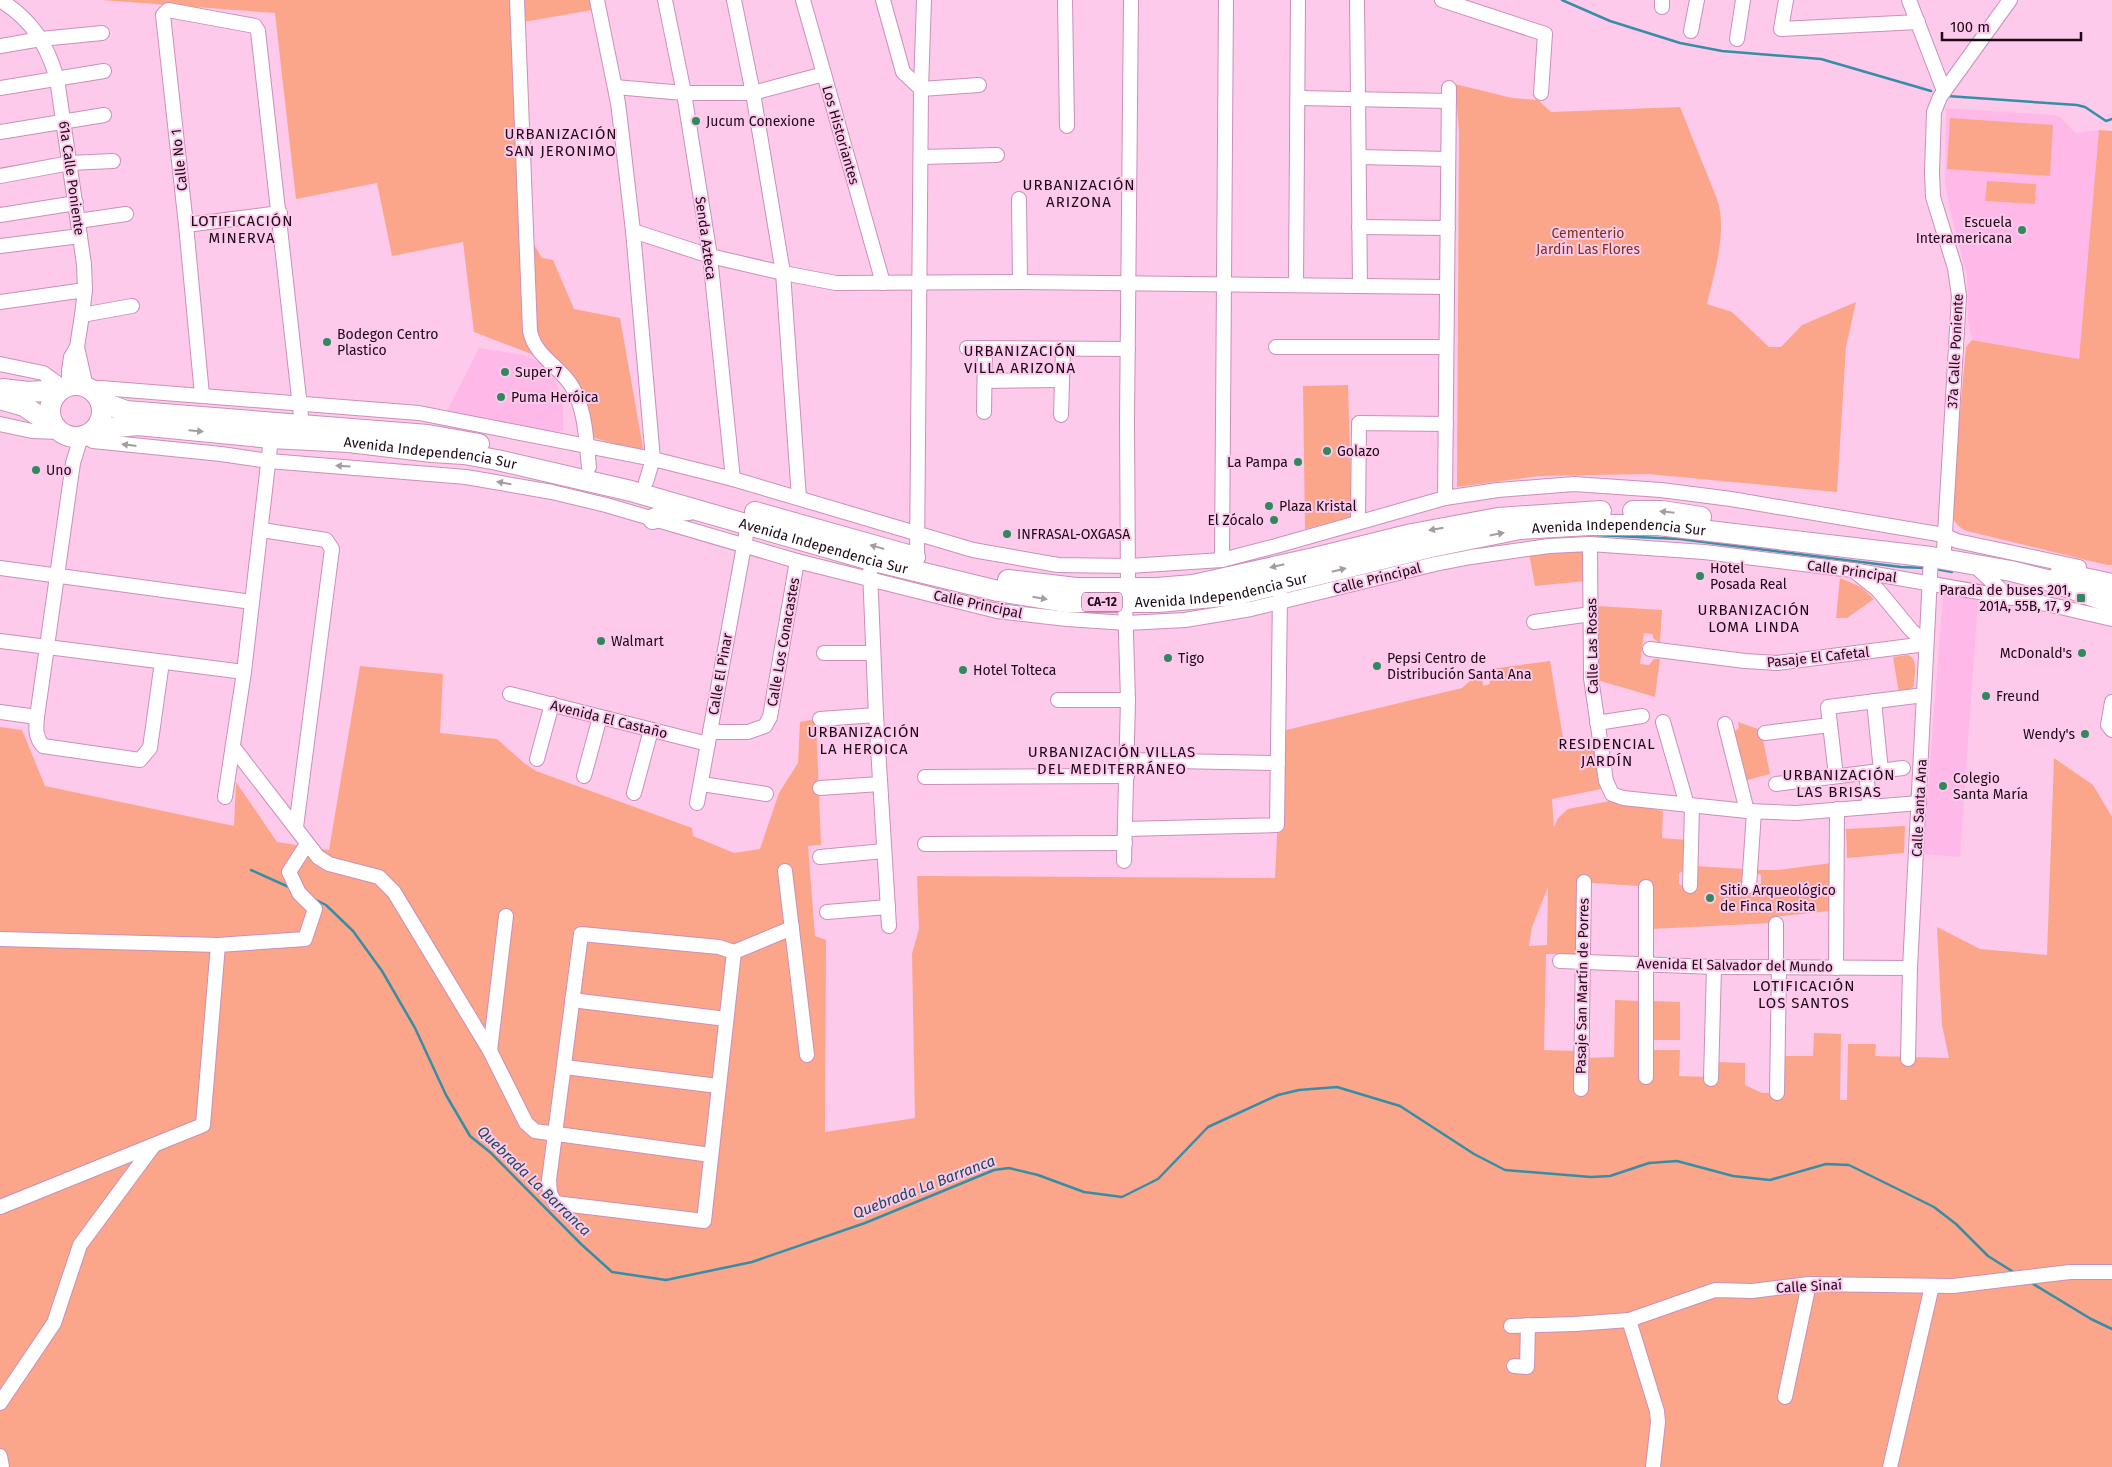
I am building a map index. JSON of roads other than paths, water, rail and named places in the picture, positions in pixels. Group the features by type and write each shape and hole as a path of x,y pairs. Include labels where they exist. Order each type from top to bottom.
{"highway":[{"path":"0,388 28,392 78,390 103,414 74,433"},
{"name":"Avenida Independencia Sur","path":"78,390 126,411 302,425 457,430 917,558 1000,579 1127,595 1158,602 1222,596 1280,594 1433,555 1520,530 1590,525 1658,525 1940,548 1973,564 2047,580 2112,603"},
{"path":"74,433 50,414 50,408 52,401 78,390"},
{"path":"0,399 24,406 74,433"},
{"name":"Avenida Independencia Sur","path":"74,433 138,425 271,438 348,442 464,454 564,475 748,524 871,577 998,591 1065,602 1193,585 1412,534 1517,515 1573,512 1662,511 1940,548 2112,584"},
{"path":"653,519 674,511 696,509"}],"street":[{"path":"517,0 530,331 538,351 571,386 584,421 589,467"},
{"path":"597,0 615,87 633,231 653,459 646,482"},
{"name":"Senda Azteca","path":"665,0 684,93 710,256 733,479"},
{"path":"734,0 753,93 783,273 799,498"},
{"path":"803,0 824,74"},
{"path":"882,0 903,72 921,89 979,85"},
{"path":"917,558 922,157 921,89 924,0"},
{"path":"1065,0 1067,126"},
{"path":"1124,861 1128,700 1127,421 1130,283 1131,0"},
{"path":"1222,560 1226,285 1224,216 1226,0"},
{"path":"1296,285 1298,0"},
{"path":"1357,0 1360,286"},
{"path":"1442,0 1545,34 1541,93"},
{"path":"1691,30 1697,0"},
{"path":"1737,39 1743,0"},
{"path":"1786,0 1781,29 1918,22"},
{"path":"1909,0 1944,91"},
{"name":"37a Calle Poniente","path":"1940,548 1959,296 1955,268 1933,197 1934,112 1936,103 1944,91 2010,0"},
{"name":"61a Calle Poniente","path":"3,4 24,18 41,39 50,54 57,79 65,121 76,203 85,290 77,347 78,390"},
{"name":"Calle No 1","path":"202,396 163,15 168,10 257,28 280,213"},
{"path":"0,46 41,39 102,34"},
{"path":"0,88 104,71"},
{"name":"Los Historiantes","path":"615,87 684,93 753,93 824,74 883,283"},
{"path":"1298,98 1358,99 1449,95 1445,498"},
{"path":"0,132 104,115"},
{"path":"922,157 997,155"},
{"path":"1359,157 1448,159"},
{"path":"0,176 70,163 113,162"},
{"path":"1019,199 1020,282"},
{"path":"0,215 76,203"},
{"path":"186,225 280,213 302,425"},
{"path":"78,221 126,214"},
{"path":"1359,227 1448,228"},
{"path":"633,231 710,256 836,283 1020,282 1447,286"},
{"path":"0,246 80,236"},
{"path":"0,302 85,290"},
{"path":"82,315 132,306"},
{"path":"1276,347 1446,347"},
{"path":"967,348 1128,349"},
{"path":"984,412 986,348"},
{"path":"1061,415 1063,350"},
{"path":"0,364 42,373 78,390 101,388 419,413 457,430 586,447 653,459 733,479 974,550 1058,565 1128,566 1222,560 1445,498 1498,490 1574,484 1661,490 1731,499 1940,548 1957,541 2112,574"},
{"path":"985,381 1062,380"},
{"path":"1358,522 1359,423 1446,424"},
{"name":"Calle Principal","path":"0,424 32,430 74,433 93,441 221,454 269,461 466,476 552,492 797,560 871,577 997,611 1067,619 1127,623 1184,620 1280,594"},
{"path":"74,433 73,463 37,717 38,740 43,746 140,760 150,748 162,662"},
{"path":"225,797 244,672 262,530 271,438"},
{"name":"Calle El Pinar","path":"697,803 702,784 748,524"},
{"path":"262,530 326,540 332,549 296,827"},
{"name":"Calle Principal","path":"1433,555 1590,544 1704,552 1852,570 1929,582 2112,619"},
{"name":"Calle Las Rosas","path":"1590,544 1591,683 1608,788 1616,797 1690,806"},
{"name":"Calle Santa Ana","path":"1908,1059 1910,968 1929,582 1940,548"},
{"name":"Calle Los Conacastes","path":"709,738 748,732 765,726 770,717 797,560"},
{"path":"1973,564 2006,598"},
{"path":"0,568 252,602"},
{"path":"1852,570 1878,590 1911,630 1926,644"},
{"path":"871,577 876,715 889,926"},
{"path":"1125,829 1277,826 1280,594"},
{"path":"1534,622 1591,614"},
{"path":"0,641 244,672"},
{"name":"Pasaje El Cafetal","path":"1650,649 1759,663 1777,663 1926,644"},
{"path":"824,653 873,652"},
{"name":"Avenida El Castaño","path":"510,694 651,730 709,738"},
{"path":"1836,776 1828,707 1924,695"},
{"path":"1058,700 1128,700"},
{"path":"1870,806 1873,772 1874,701"},
{"path":"2112,702 2108,725 2112,730"},
{"path":"537,759 552,704"},
{"path":"0,712 37,717"},
{"path":"820,719 876,715"},
{"path":"1597,723 1642,716"},
{"path":"584,776 600,717"},
{"path":"1664,722 1690,806 1690,886"},
{"path":"1725,724 1750,812 1749,886"},
{"path":"1765,733 1830,725"},
{"path":"634,792 651,730"},
{"path":"233,747 318,857 329,864 379,877 394,892 490,1051 526,1123 535,1131 711,1155"},
{"path":"1127,760 1278,763"},
{"path":"1776,784 1903,768"},
{"path":"925,777 1127,776"},
{"path":"702,784 766,794"},
{"path":"820,788 880,784"},
{"path":"1690,806 1750,812 1796,813 1919,803"},
{"path":"1836,968 1837,809"},
{"path":"925,844 1124,843"},
{"path":"0,939 218,945 305,939 315,909 298,893 289,872 307,844"},
{"path":"820,857 884,851"},
{"path":"785,871 806,1055"},
{"name":"Pasaje San Martín de Porres","path":"1580,1089 1584,882"},
{"path":"1646,887 1646,1077"},
{"path":"828,912 888,907"},
{"path":"490,1051 506,916"},
{"path":"1776,924 1778,967 1777,1093"},
{"path":"734,952 704,1221 555,1203 550,1193 549,1180 580,937 584,933 719,947 734,952 792,928"},
{"path":"0,1207 203,1125 218,945"},
{"name":"Avenida El Salvador del Mundo","path":"1560,961 1714,966 1910,968"},
{"path":"1712,1079 1714,966"},
{"path":"572,1000 726,1019"},
{"path":"564,1067 718,1086"},
{"path":"0,1403 54,1323 80,1245 154,1145"},
{"name":"Calle Sinaí","path":"1511,1326 1629,1320 1716,1290 1752,1291 1810,1284 1953,1286 2070,1272 2112,1272"},
{"path":"1784,1397 1810,1284"},
{"path":"1890,1467 1932,1286"},
{"path":"1629,1320 1657,1411 1658,1422 1653,1467"},
{"path":"1514,1366 1527,1367 1528,1325"},
{"path":"0,1456 2,1467"}],"waterway":[{"path":"1562,0 1610,21 1680,43 1722,51 1821,59 1931,91"},
{"path":"1947,96 2077,105 2085,107 2106,121 2112,119"},
{"path":"1595,535 1680,539 1901,567 1925,568"},
{"path":"1936,569 1952,572"},
{"name":"Quebrada La Barranca","path":"251,870 291,888"},
{"name":"Quebrada La Barranca","path":"314,899 326,905 353,931 382,971 415,1028 446,1095 470,1136 491,1153 581,1244 612,1272 666,1280 752,1262 865,1223 994,1170 1009,1168 1038,1175 1084,1192 1122,1197 1158,1179 1208,1127 1278,1095 1299,1090 1337,1087 1400,1106 1474,1154 1505,1170 1591,1177 1610,1176 1649,1163 1677,1161 1733,1176 1770,1180 1826,1164 1849,1165 1934,1207 1956,1224 1988,1256 2015,1273"},
{"name":"Quebrada La Barranca","path":"2030,1282 2091,1319 2112,1329"}],"place":[{"name":"Jucum Conexione","path":"696,121"},
{"name":"Escuela Interamericana","path":"2022,230"},
{"name":"Bodegon Centro Plastico","path":"327,342"},
{"name":"Super 7","path":"505,372"},
{"name":"Puma Heróica","path":"501,397"},
{"name":"Golazo","path":"1327,451"},
{"name":"La Pampa","path":"1298,462"},
{"name":"Uno","path":"36,470"},
{"name":"Plaza Kristal","path":"1269,506"},
{"name":"El Zócalo","path":"1274,520"},
{"name":"INFRASAL-OXGASA","path":"1007,534"},
{"name":"Hotel Posada Real","path":"1700,576"},
{"name":"Parada de buses 201, 201A, 55B, 17, 9","path":"2081,598"},
{"name":"Walmart","path":"601,641"},
{"name":"McDonald's","path":"2082,653"},
{"name":"Tigo","path":"1168,658"},
{"name":"Pepsi Centro de Distribución Santa Ana","path":"1377,666"},
{"name":"Hotel Tolteca","path":"963,670"},
{"name":"Freund","path":"1986,696"},
{"name":"Wendy's","path":"2085,734"},
{"name":"Colegio Santa María","path":"1943,786"},
{"name":"Sitio Arqueológico de Finca Rosita","path":"1710,898"}],"district":[{"name":"URBANIZACIÓN SAN JERONIMO","path":"561,142"},
{"name":"URBANIZACIÓN ARIZONA","path":"1079,194"},
{"name":"LOTIFICACIÓN MINERVA","path":"242,230"},
{"name":"URBANIZACIÓN VILLA ARIZONA","path":"1020,360"},
{"name":"URBANIZACIÓN LOMA LINDA","path":"1754,618"},
{"name":"URBANIZACIÓN LA HEROICA","path":"864,740"},
{"name":"RESIDENCIAL JARDÍN","path":"1607,752"},
{"name":"URBANIZACIÓN VILLAS DEL MEDITERRÁNEO","path":"1112,760"},
{"name":"URBANIZACIÓN LAS BRISAS","path":"1839,784"},
{"name":"LOTIFICACIÓN LOS SANTOS","path":"1804,994"}],"park label":[{"name":"Cementerio Jardín Las Flores","path":"1588,242"}]}
